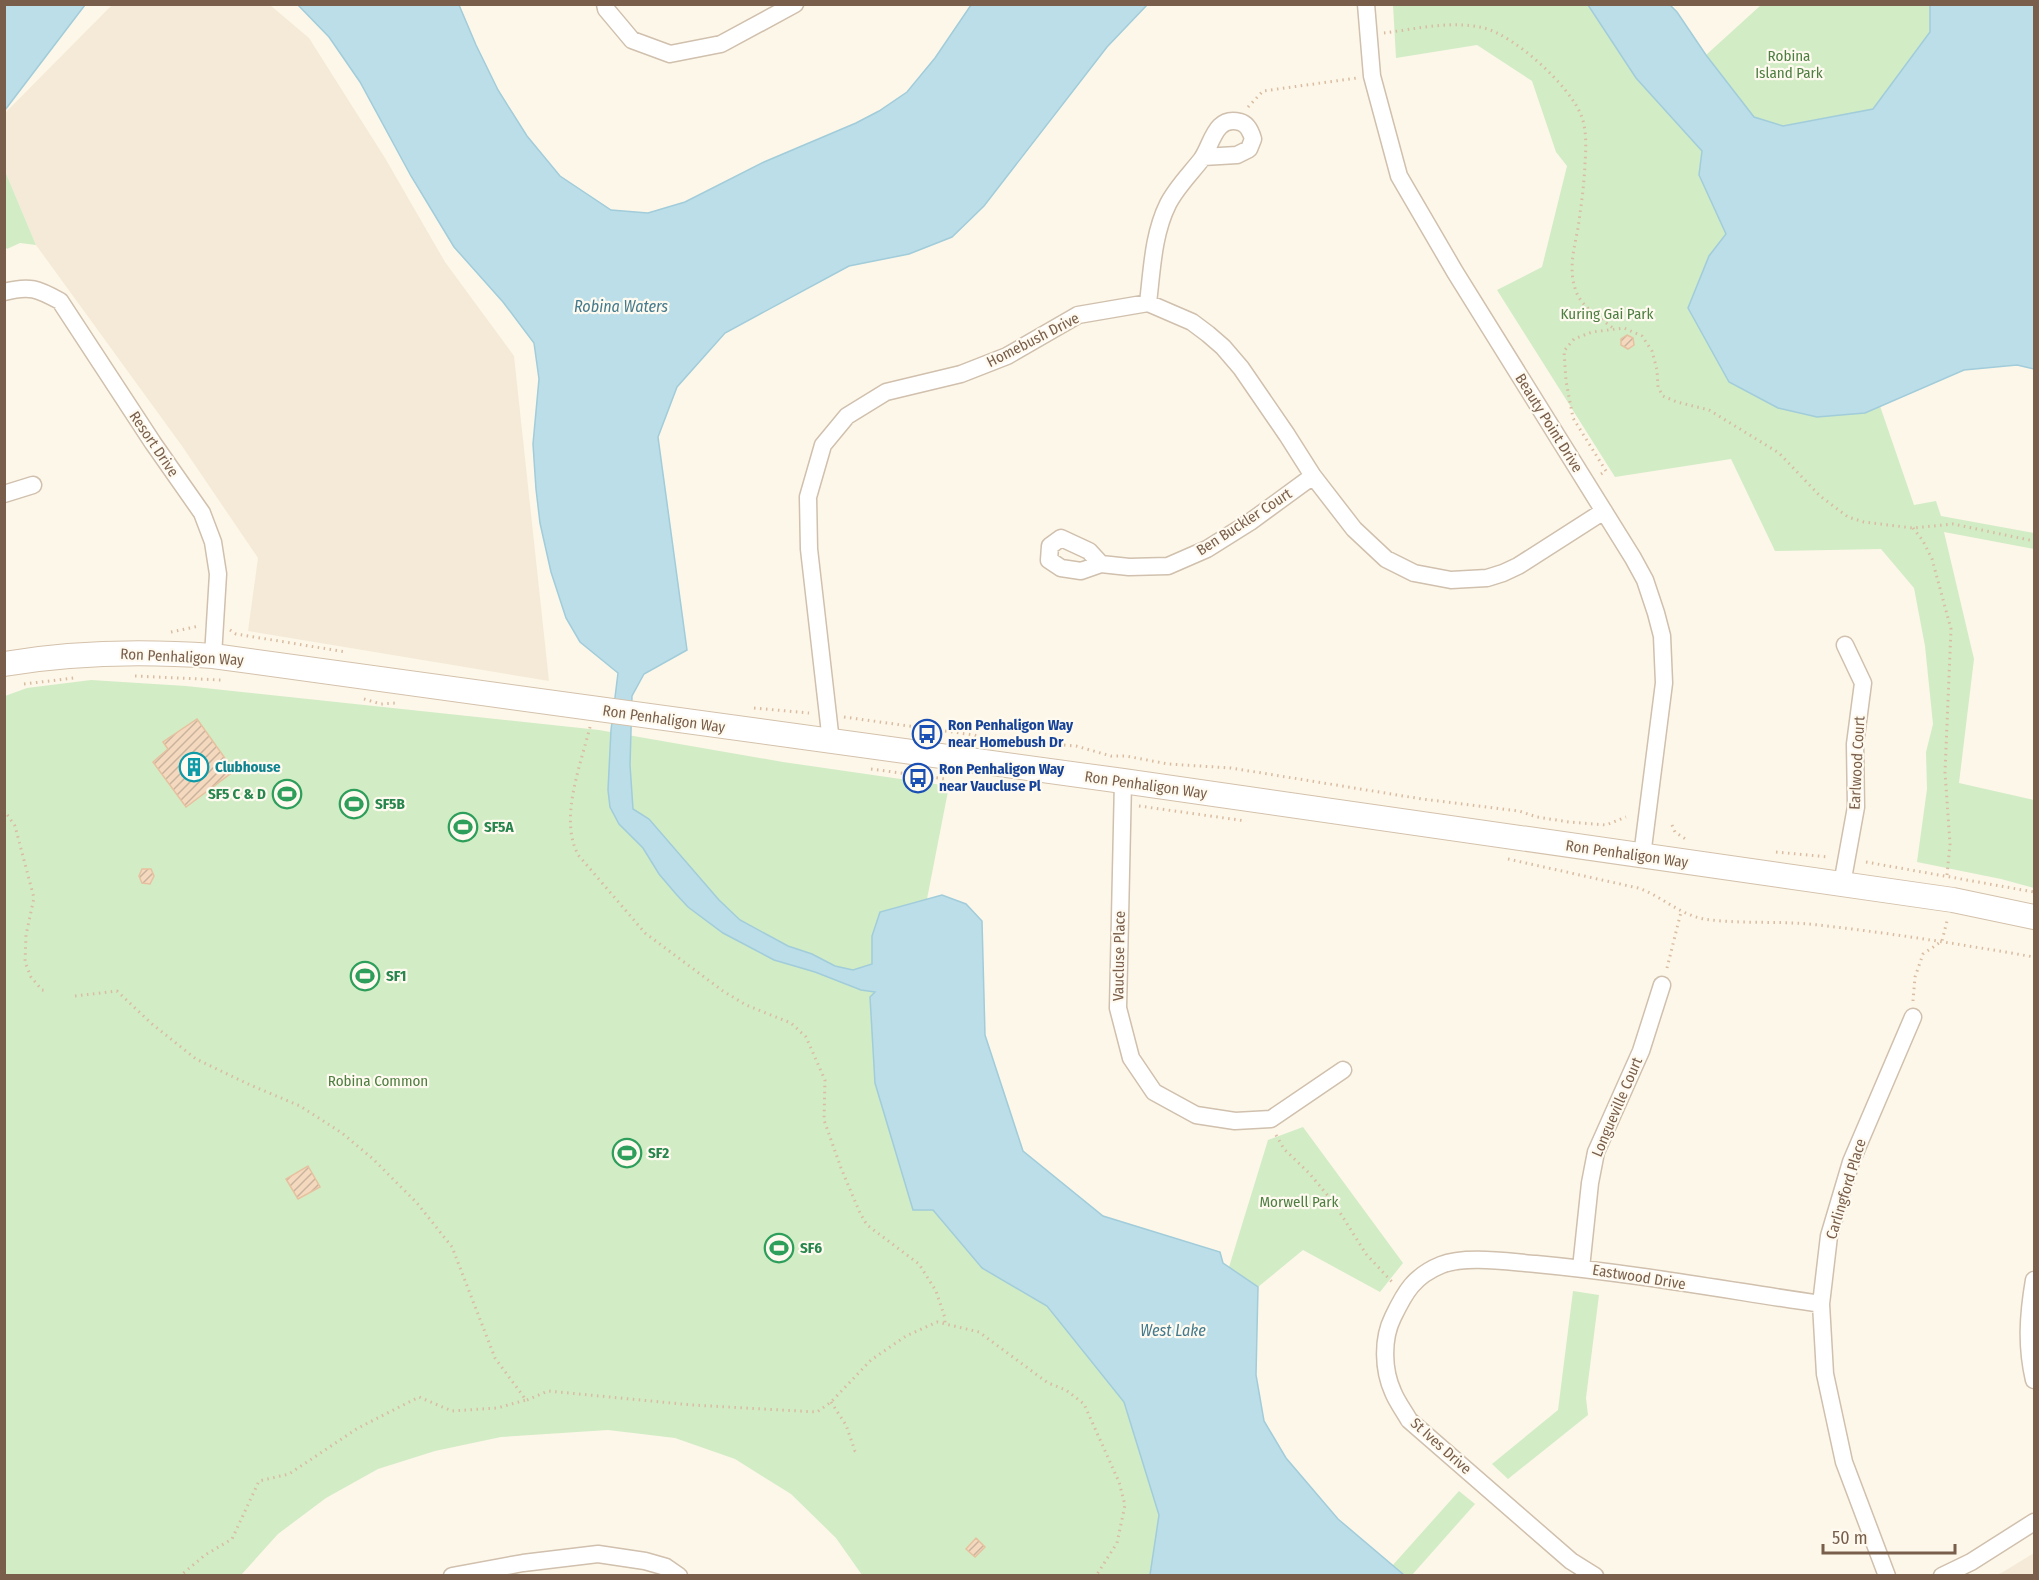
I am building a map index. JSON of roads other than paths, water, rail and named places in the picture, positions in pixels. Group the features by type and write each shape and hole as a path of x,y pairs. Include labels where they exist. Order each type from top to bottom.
{"street":[{"path":"605,4 606,9 632,40 670,54 721,44 795,4"},
{"name":"Beauty Point Drive","path":"1366,4 1372,76 1399,176 1455,272 1604,511 1645,580 1652,597 1662,636 1664,683 1642,856"},
{"path":"1203,157 1237,155 1249,149 1253,139 1251,130 1243,123 1234,121 1222,125 1212,136 1203,157 1168,204 1155,243 1148,303 1192,322 1223,347 1259,392 1313,476 1354,529 1386,559 1414,573 1441,579 1487,578 1518,566 1604,511"},
{"name":"Resort Drive","path":"4,292 23,287 45,293 60,301 202,513 213,542 218,574 213,656"},
{"name":"Homebush Drive","path":"831,742 809,549 808,497 823,445 847,416 886,392 961,374 1007,356 1078,315 1148,303"},
{"name":"Ben Buckler Court","path":"1101,564 1129,567 1168,566 1216,543 1250,522 1313,476"},
{"path":"4,494 33,485"},
{"name":"Earlwood Court","path":"1842,884 1856,807 1855,744 1863,682 1845,645"},
{"name":"Ron Penhaligon Way","path":"10,674 36,658 101,653 213,656 594,716 646,717 831,742 1123,793 1642,856 1953,900 2034,917"},
{"name":"Vaucluse Place","path":"1123,793 1118,1008 1131,1058 1154,1092 1196,1115 1235,1120 1271,1119 1343,1070"},
{"name":"Longueville Court","path":"1581,1268 1590,1183 1596,1152 1641,1051 1662,985"},
{"name":"Carlingford Place","path":"1887,1575 1844,1462 1826,1374 1821,1304 1829,1236 1851,1162 1912,1017"},
{"name":"Eastwood Drive","path":"1456,1262 1522,1263 1581,1268 1821,1304"},
{"name":"St Ives Drive","path":"1456,1262 1443,1264 1416,1280 1405,1293 1388,1326 1385,1360 1393,1392 1409,1420 1571,1561 1595,1575"},
{"path":"2034,1280 2028,1328 2029,1353 2034,1380"},
{"path":"1942,1575 1971,1562 2034,1522"},
{"path":"452,1575 598,1554 645,1561 666,1567 679,1575"}],"water":[{"path":"4,5 85,5 5,110"},
{"name":"Robina Waters","path":"298,5 459,5 498,90 527,136 560,176 611,210 648,213 685,202 764,162 879,111 907,92 935,58 971,5 1147,5 1107,47 984,206 952,237 909,254 849,266 725,333 677,387 658,437 687,650 644,674 632,696 630,765 633,809 649,819 719,900 740,920 788,946 812,954 835,966 853,970 872,964 872,936 880,912 942,895 966,904 982,921 985,1035 1023,1151 1103,1216 1220,1252 1223,1263 1258,1287 1256,1375 1264,1421 1286,1458 1338,1519 1404,1575 1150,1575 1159,1515 1124,1402 1047,1306 982,1268 933,1210 913,1210 875,1083 870,997 875,992 861,990 815,972 774,960 723,933 688,907 659,874 643,848 619,824 610,807 608,790 611,730 618,673 580,642 566,618 551,572 540,523 533,444 539,379 534,343 503,302 454,247 411,176 360,82 329,37"},
{"path":"1588,5 1670,5 1754,117 1783,126 1873,109 1930,32 1930,5 2034,5 2034,369 2017,365 1964,370 1865,413 1817,417 1778,408 1729,382 1688,308 1709,256 1726,234 1699,175 1702,151 1636,78"}],"place":[{"name":"Ron Penhaligon Way near Homebush Dr","path":"927,734"},
{"name":"Clubhouse","path":"194,767"},
{"name":"Ron Penhaligon Way near Vaucluse Pl","path":"918,778"},
{"name":"SF5 C & D","path":"287,794"},
{"name":"SF5B","path":"354,804"},
{"name":"SF5A","path":"463,827"},
{"name":"SF1","path":"365,976"},
{"name":"SF2","path":"627,1153"},
{"name":"SF6","path":"779,1248"}],"park label":[{"name":"Robina Island Park","path":"1789,64"},
{"name":"Kuring Gai Park","path":"1607,314"},
{"name":"Robina Common","path":"378,1081"},
{"name":"Morwell Park","path":"1299,1202"}],"water label":[{"name":"West Lake","path":"1173,1330"}]}
